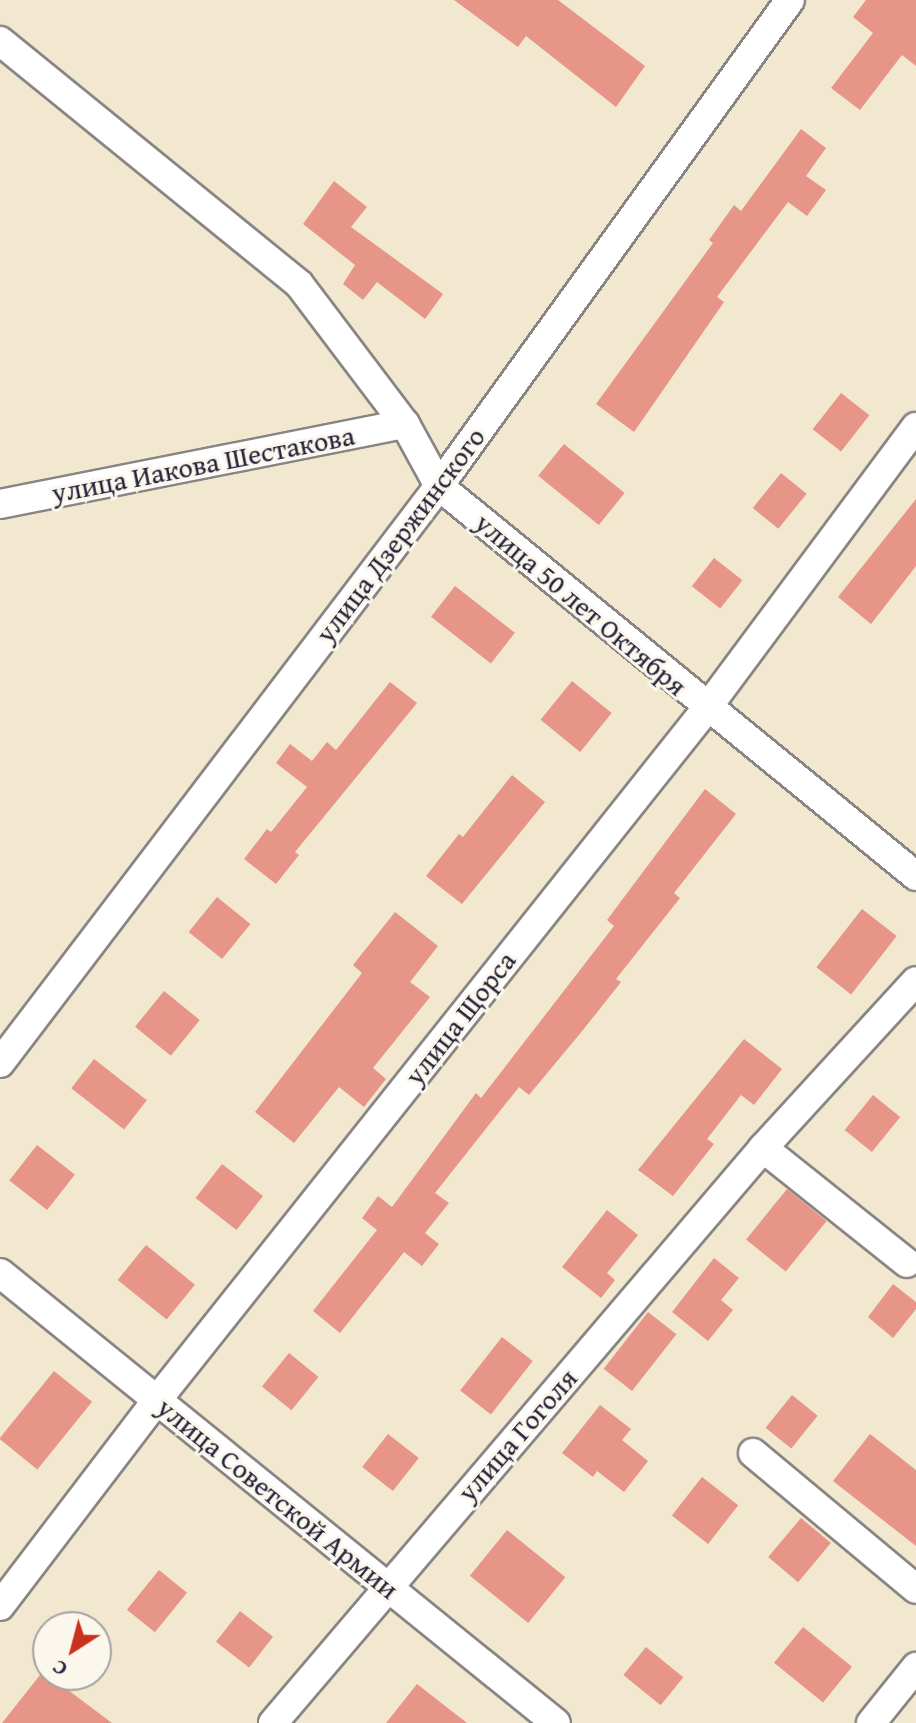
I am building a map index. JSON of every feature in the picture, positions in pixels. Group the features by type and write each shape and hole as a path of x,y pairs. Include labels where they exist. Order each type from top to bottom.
{"street":[{"name":"улица Дзержинского","path":"0,1063 439,486 790,0"},
{"name":"улица 50 лет Октября","path":"0,41 299,284 405,424 439,486 916,876"},
{"name":"улица Иакова Шестакова","path":"0,504 405,424"},
{"name":"улица Щорса","path":"0,1606 157,1400 707,708 916,427"},
{"name":"улица Гоголя","path":"273,1723 763,1148 916,981"},
{"path":"763,1148 907,1263"},
{"name":"улица Советской Армии","path":"0,1273 556,1723"},
{"path":"753,1453 916,1589"},
{"path":"871,1723 916,1667"}],"building":[{"path":"454,0 558,0 645,66 616,107 526,36 518,47"},
{"path":"866,0 916,0 916,66 902,55 860,110 831,88 873,33 853,17"},
{"path":"801,129 826,148 806,176 826,190 807,216 788,202 717,297 724,302 634,432 596,404 713,243 709,240 734,205 741,211"},
{"path":"334,181 367,207 351,227 443,294 425,319 377,282 363,300 343,284 355,265 303,224"},
{"path":"841,393 869,415 841,451 813,429"},
{"path":"564,444 625,493 599,525 538,476"},
{"path":"781,473 807,494 778,529 753,508"},
{"path":"916,499 916,566 871,624 838,597"},
{"path":"714,558 742,580 720,609 692,586"},
{"path":"455,586 515,633 491,664 431,617"},
{"path":"572,681 612,713 580,752 541,720"},
{"path":"390,682 417,703 295,852 299,855 276,884 244,859 267,829 271,832 307,787 276,763 290,744 312,761 327,742 336,750"},
{"path":"512,775 545,802 462,904 426,876 459,834 463,837"},
{"path":"705,789 736,814 674,893 680,898 616,979 621,982 583,1030 529,1095 519,1087 435,1193 449,1203 425,1233 439,1244 422,1266 404,1252 340,1333 313,1311 377,1230 362,1218 378,1196 392,1207 476,1093 481,1098 614,926 607,920"},
{"path":"217,897 250,924 222,959 189,932"},
{"path":"862,909 897,936 851,994 816,967"},
{"path":"395,912 438,946 410,982 430,997 373,1068 386,1079 364,1107 339,1087 294,1143 255,1112 362,973 353,965"},
{"path":"164,991 200,1020 171,1056 135,1027"},
{"path":"744,1039 782,1069 754,1105 741,1095 707,1139 714,1144 673,1196 638,1170"},
{"path":"94,1059 147,1100 124,1129 71,1088"},
{"path":"873,1095 900,1117 872,1152 845,1130"},
{"path":"37,1145 75,1175 47,1210 9,1180"},
{"path":"222,1164 263,1196 237,1230 196,1198"},
{"path":"787,1189 827,1221 786,1272 746,1240"},
{"path":"607,1210 638,1235 607,1273 615,1280 601,1298 562,1267"},
{"path":"146,1245 195,1285 167,1320 118,1280"},
{"path":"714,1258 739,1278 721,1300 733,1310 708,1341 672,1312"},
{"path":"893,1284 916,1302 916,1309 893,1338 868,1317"},
{"path":"648,1312 676,1334 632,1391 604,1369"},
{"path":"502,1337 533,1361 491,1415 460,1391"},
{"path":"289,1353 319,1377 291,1410 262,1386"},
{"path":"54,1371 92,1402 37,1469 0,1438"},
{"path":"792,1395 818,1416 791,1448 766,1428"},
{"path":"600,1405 631,1429 622,1440 648,1461 624,1492 597,1471 593,1477 562,1453"},
{"path":"388,1434 419,1458 393,1491 362,1467"},
{"path":"870,1434 916,1470 916,1546 833,1481"},
{"path":"702,1477 738,1505 708,1544 672,1516"},
{"path":"801,1518 831,1543 798,1582 768,1557"},
{"path":"507,1530 565,1577 528,1623 470,1576"},
{"path":"159,1570 187,1593 155,1632 127,1610"},
{"path":"240,1611 273,1637 249,1668 216,1642"},
{"path":"803,1627 852,1667 823,1702 774,1663"},
{"path":"646,1647 683,1677 661,1705 623,1675"},
{"path":"417,1684 467,1723 386,1723"},
{"path":"32,1685 32,1691 69,1691 112,1723 2,1723"}]}
